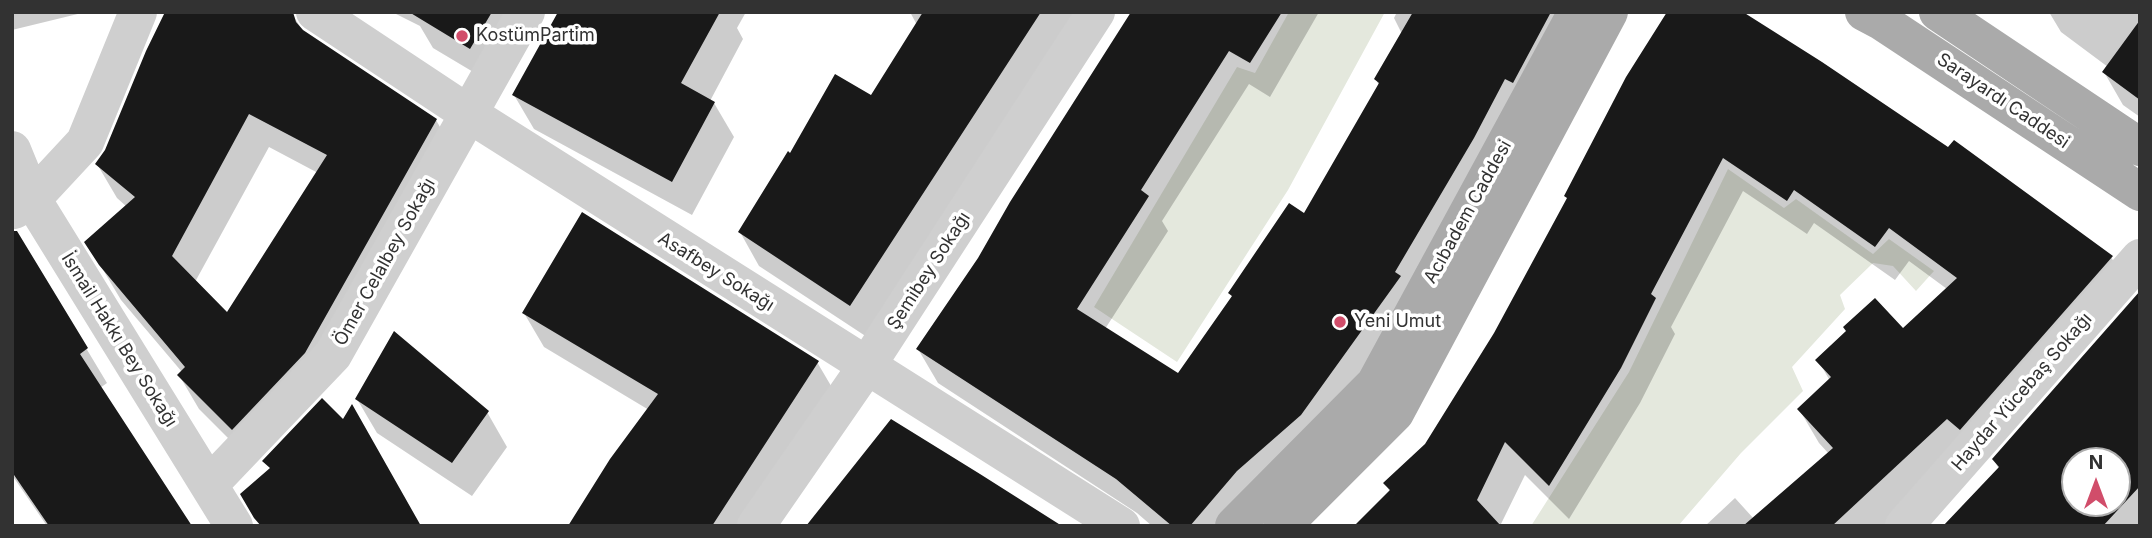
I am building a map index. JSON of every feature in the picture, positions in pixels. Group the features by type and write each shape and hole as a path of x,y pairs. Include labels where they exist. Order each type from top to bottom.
{"main road":[{"name":"Acıbadem Caddesi","path":"1234,526 1375,384 1577,12"},
{"name":"Acıbadem Caddesi","path":"1282,526 1395,412 1609,12"},
{"name":"Sarayardı Caddesi","path":"1864,12 1881,20 2140,192"},
{"path":"1938,12 2140,147"}],"street":[{"path":"22,205 85,142 138,12"},
{"name":"Asafbey Sokağı","path":"315,12 468,114 1121,526"},
{"name":"Ömer Celalbey Sokağı","path":"209,485 333,355 526,12"},
{"name":"Şemibey Sokağı","path":"756,526 866,367 1096,12"},
{"name":"İsmail Hakkı Bey Sokağı","path":"12,150 22,205 234,526"},
{"name":"Haydar Yücebaş Sokağı","path":"1904,526 2140,258"}],"shaded area":[{"path":"1289,12 1385,12 1288,190 1177,362 1094,307 1237,67 1255,73"},
{"path":"1728,169 1784,208 1796,199 1873,254 1889,239 1934,271 1916,291 1893,266 1873,263 1840,295 1845,309 1792,367 1803,391 1741,453 1678,526 1531,526 1629,372"}],"building":[{"path":"165,12 293,12 296,22 303,30 437,119 305,353 232,430 177,375 185,367 99,265 84,242 135,197 95,164 105,150","holes":["249,114 327,155 227,312 172,256"]},
{"path":"409,12 492,12 470,49"},
{"path":"558,12 720,12 681,83 715,102 672,182 512,95"},
{"path":"923,12 1041,12 850,306 738,232 788,151 790,153 835,74 871,95"},
{"path":"1131,12 1282,12 1250,63 1229,51 1141,190 1149,196 1077,309 1178,373 1232,296 1228,293 1289,203 1304,213 1379,83 1374,79 1413,12 1551,12 1513,83 1505,79 1474,138 1395,272 1401,276 1301,415 1237,471 1190,526 1172,526 1116,479 916,349 978,258 1010,202"},
{"path":"1667,12 1743,12 1948,147 1954,140 2113,256 1960,430 1947,419 1832,526 1743,526 1833,448 1797,409 1831,377 1815,360 1846,331 1843,327 1875,298 1903,328 1957,278 1889,228 1875,247 1794,190 1787,201 1723,158 1651,294 1656,298 1621,368 1549,486 1505,442 1477,500 1501,526 1354,526 1390,490 1383,483 1425,444 1494,333 1567,198 1564,196 1626,77"},
{"path":"2140,20 2140,100 2102,72"},
{"path":"582,212 819,361 712,526 568,526 610,459 658,394 522,313"},
{"path":"12,231 17,231 88,348 80,354 192,526 49,526 12,472"},
{"path":"2140,291 2140,486 2131,496 2131,447 2061,447 2061,517 2111,517 2103,526 1943,526 1999,467 1992,459"},
{"path":"394,331 489,411 452,463 355,399"},
{"path":"322,398 343,419 352,404 421,526 261,526 254,518 240,494 270,468 262,461"},
{"path":"891,419 980,474 1062,526 806,526"}],"place":[{"name":"KostümPartim","path":"462,36"},
{"name":"Yeni Umut","path":"1340,322"}]}
